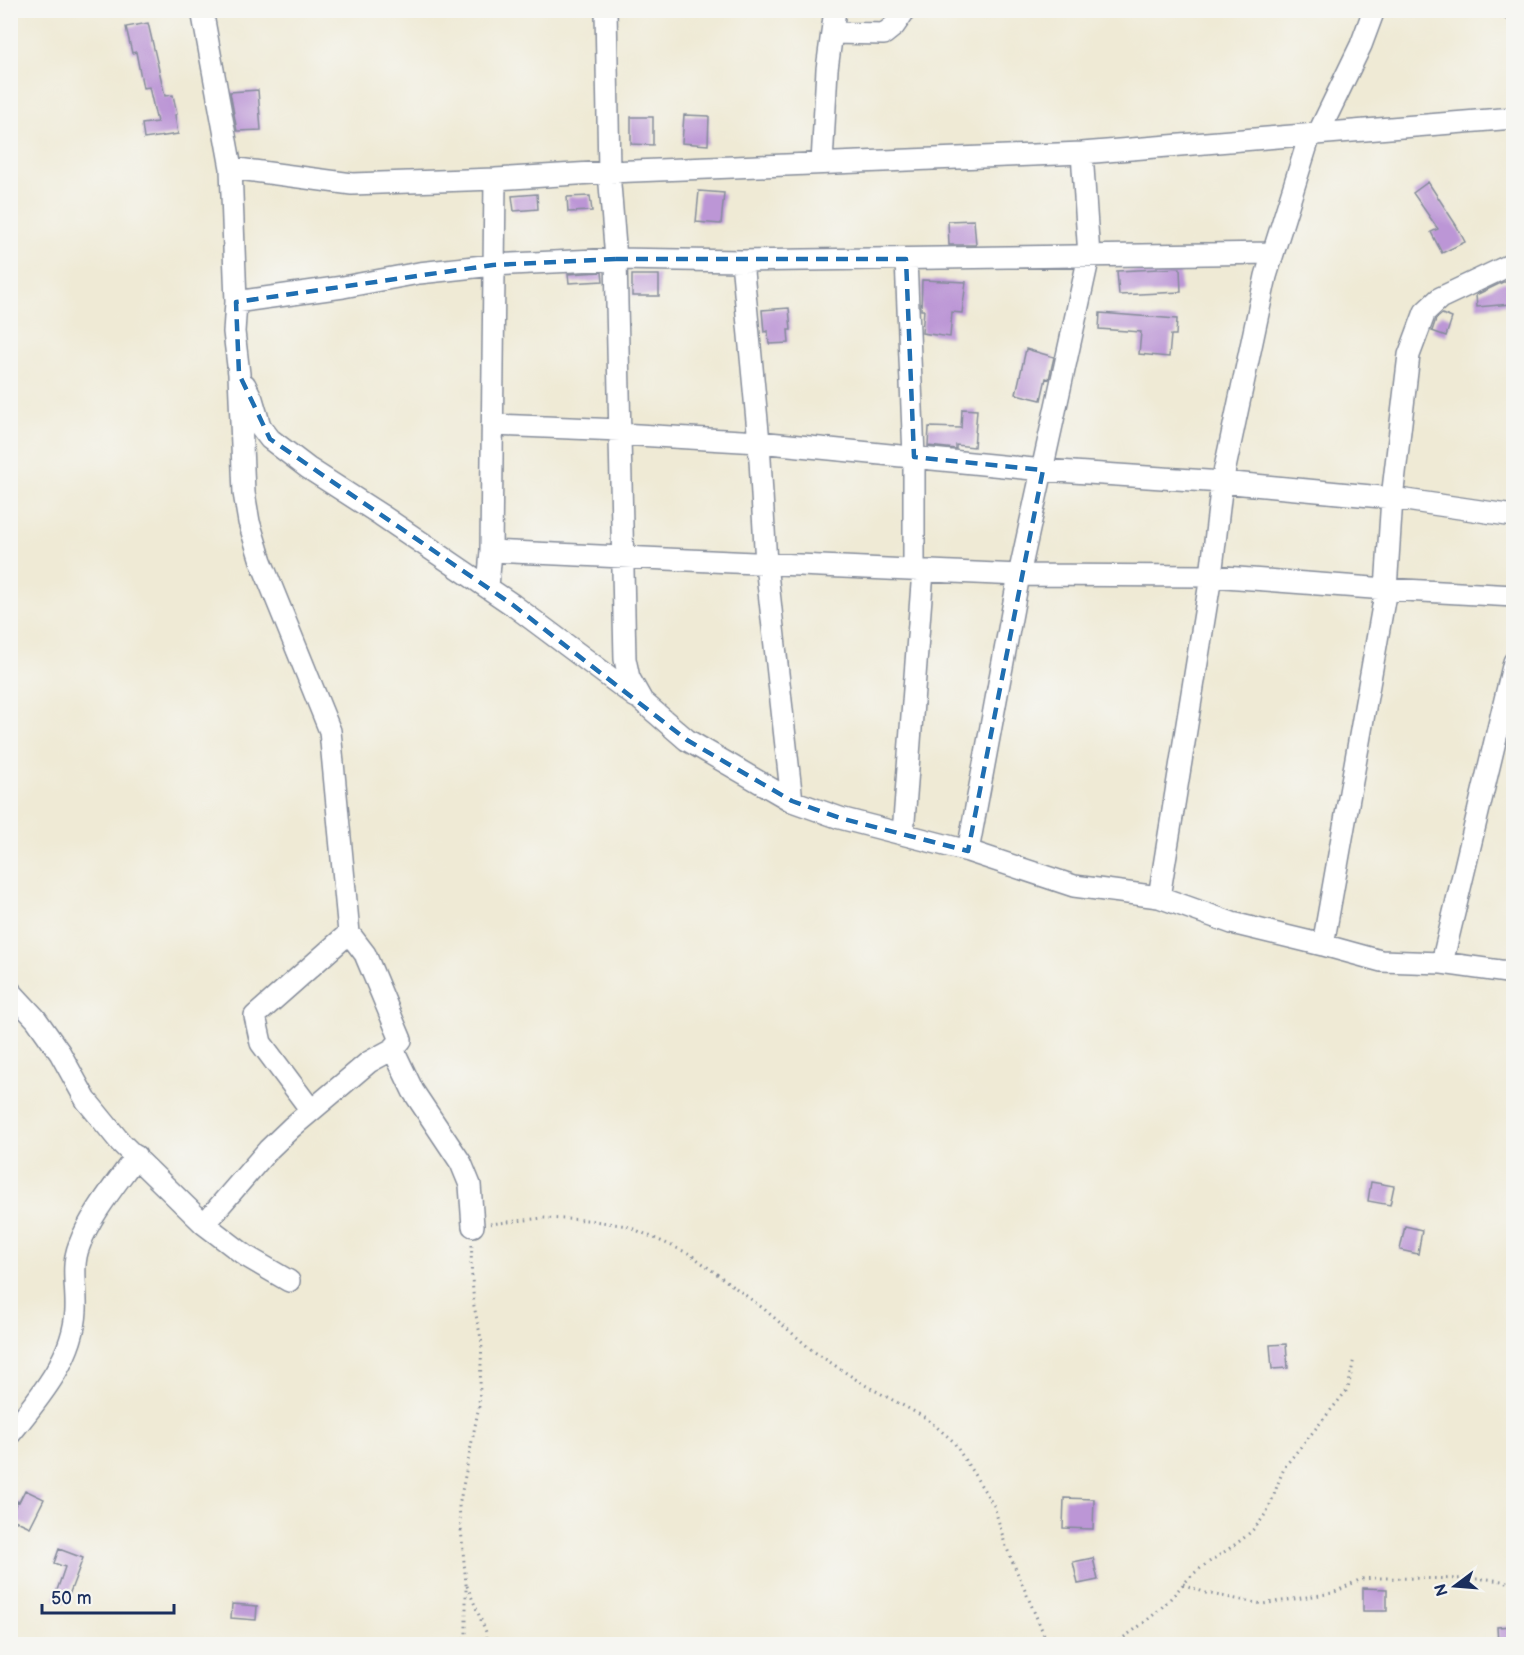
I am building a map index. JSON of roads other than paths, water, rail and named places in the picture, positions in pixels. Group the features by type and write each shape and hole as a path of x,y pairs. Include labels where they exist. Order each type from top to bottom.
{"street":[{"path":"202,10 231,168 236,302 234,332 239,374 244,493 249,522 261,561 330,732 349,933 365,954 401,1040 393,1049 369,1062 311,1110 268,1150 204,1224"},
{"path":"606,10 609,172 616,259 625,659 629,678 642,701"},
{"path":"822,164 827,69 835,10"},
{"path":"832,33 884,34 894,26 905,10"},
{"path":"1160,897 1211,576 1222,482 1266,276 1314,134 1361,45 1374,10"},
{"path":"231,168 352,184 495,179 609,172 1082,153 1514,118"},
{"path":"968,851 1019,575 1089,256 1082,153"},
{"path":"488,587 491,551 495,179"},
{"path":"236,302 343,287 419,273 494,265 616,259 742,261 1273,253"},
{"path":"903,834 918,571 906,259"},
{"path":"742,261 759,442 766,564 792,801"},
{"path":"1323,945 1386,590 1392,498 1408,355 1425,312 1440,298 1514,263"},
{"path":"239,374 252,399 260,426 270,439 308,468 488,587 642,701 687,740 792,801 840,818 968,851 1074,886 1160,897 1232,923 1381,961 1442,963 1514,973"},
{"path":"492,425 759,442 1043,470 1222,482 1392,498 1514,516"},
{"path":"491,551 1019,575 1211,576 1386,590 1514,596"},
{"path":"1442,963 1514,662"},
{"path":"311,1110 261,1043 255,1017 349,933"},
{"path":"10,991 36,1019 60,1053 86,1100 121,1143 204,1224 246,1256 289,1281"},
{"path":"393,1049 413,1091 461,1163 470,1185 473,1226"},
{"path":"10,1434 48,1387 70,1343 76,1311 75,1271 78,1246 93,1218 136,1156"}]}
